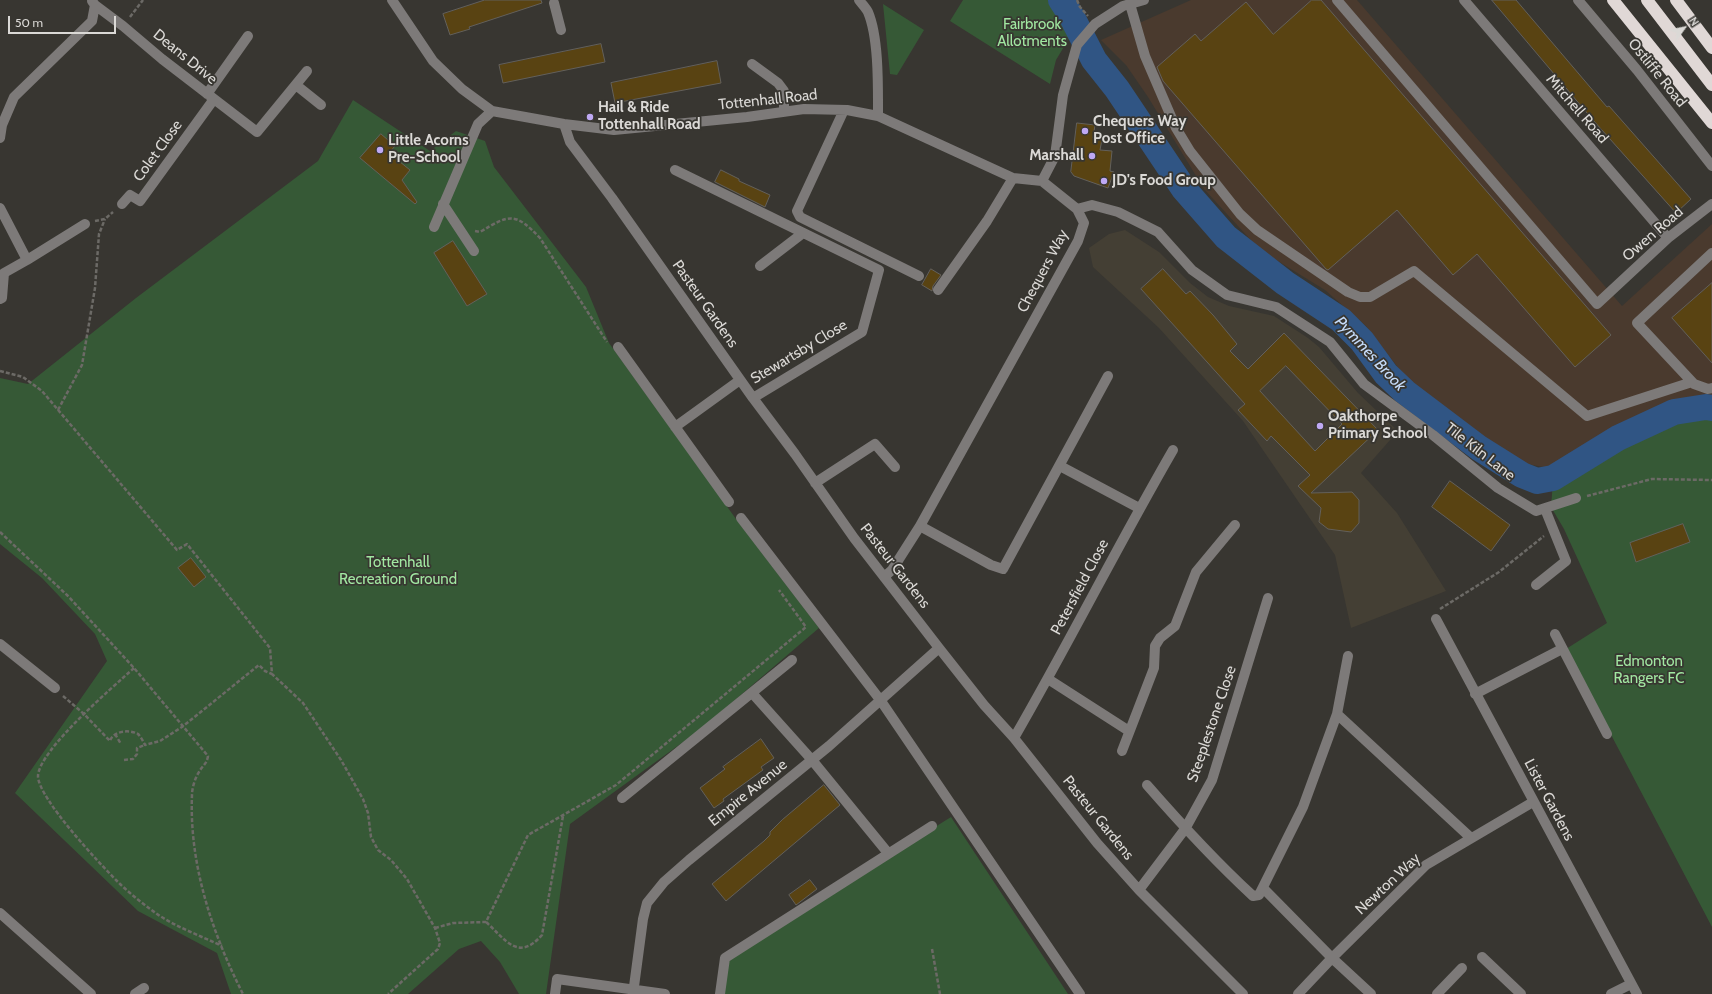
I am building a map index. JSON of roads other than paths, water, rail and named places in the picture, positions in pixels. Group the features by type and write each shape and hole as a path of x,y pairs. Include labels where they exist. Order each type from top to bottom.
{"highway":[{"path":"1613,0 1712,123"},
{"path":"1647,0 1712,85"},
{"path":"1676,0 1712,48"}],"street":[{"name":"Tottenhall Road","path":"392,0 433,61 462,89 492,111 564,124 614,130 747,117 804,109 844,110 878,116 1013,178 1042,180"},
{"path":"859,0 868,10 873,28 878,87 878,116"},
{"path":"1077,209 1042,180 1054,156 1063,95 1077,45 1095,24 1123,6 1144,0"},
{"name":"Owen Road","path":"1337,0 1597,304 1668,238 1712,204"},
{"name":"Mitchell Road","path":"1464,0 1668,238"},
{"name":"Ostliffe Road","path":"1578,0 1637,70 1712,166"},
{"path":"0,138 1,124 14,97 92,21 93,2"},
{"name":"Deans Drive","path":"93,2 162,59 257,132 296,85"},
{"path":"554,2 560,8 565,9"},
{"path":"554,2 561,30"},
{"path":"1130,4 1145,56 1176,128 1190,150 1240,214 1257,230 1348,292 1360,297 1370,297 1414,271 1587,416 1692,382"},
{"path":"210,96 248,36"},
{"path":"752,64 778,83 784,91 784,112"},
{"path":"307,71 296,85 321,105"},
{"name":"Colet Close","path":"122,204 130,195 140,201 210,96"},
{"path":"844,110 797,211 800,217 920,276"},
{"path":"434,227 478,124 492,111"},
{"name":"Pasteur Gardens","path":"564,124 570,142 612,198 752,398 795,454 884,577 939,648 984,705 1014,738 1097,843 1139,890 1243,994"},
{"path":"675,170 803,233 760,266"},
{"path":"938,290 987,221 1013,178"},
{"path":"443,204 474,251"},
{"name":"Tile Kiln Lane","path":"1077,209 1092,205 1118,212 1158,232 1192,270 1227,295 1276,307 1330,342 1364,384 1433,435 1498,488 1536,511 1545,509"},
{"path":"0,208 27,260"},
{"name":"Chequers Way","path":"884,577 892,570 920,526 1078,241 1084,223 1077,209"},
{"path":"0,299 2,298 4,273 85,224"},
{"name":"Stewartsby Close","path":"752,398 862,332 879,270 803,233"},
{"path":"1712,253 1637,323 1694,384 1708,389 1712,388"},
{"path":"618,347 729,502"},
{"path":"920,526 991,565 1003,569 1108,376"},
{"path":"675,427 740,380"},
{"path":"815,483 875,444 895,467"},
{"name":"Petersfield Close","path":"1014,738 1048,679 1139,508 1173,450"},
{"path":"1060,466 1139,508"},
{"path":"1536,585 1566,561 1545,509 1576,498"},
{"path":"742,518 881,701 1080,994"},
{"path":"1122,751 1154,668 1155,646 1160,638 1175,626 1196,572 1235,526"},
{"name":"Steeplestone Close","path":"1139,890 1185,829 1212,780 1268,598"},
{"name":"Lister Gardens","path":"1436,619 1637,994"},
{"path":"1555,634 1607,734"},
{"path":"0,644 55,688"},
{"name":"Empire Avenue","path":"633,991 643,919 647,903 664,882 812,760 881,701 939,648"},
{"path":"1475,694 1562,649"},
{"path":"1147,785 1185,829 1219,864 1253,896 1259,895 1303,807 1337,714 1348,656"},
{"path":"622,798 792,660"},
{"path":"1048,679 1129,732"},
{"path":"752,693 812,760 888,853"},
{"path":"1337,714 1471,838"},
{"name":"Newton Way","path":"1298,994 1332,958 1426,866 1533,802"},
{"path":"720,994 725,958 932,826"},
{"path":"1263,888 1332,958 1371,994"},
{"path":"0,913 91,994"},
{"path":"1482,957 1521,994"},
{"path":"1437,994 1462,968"},
{"path":"554,994 557,979 633,991 665,994"},
{"path":"1611,994 1631,984"}],"waterway":[{"name":"Pymmes Brook","path":"1061,0 1072,17 1094,60 1117,89 1184,189 1226,237 1285,283 1341,320 1362,341 1386,374 1405,392 1479,448 1522,475 1537,481 1553,478 1618,438 1674,412 1706,407 1712,408"}],"place":[{"name":"Hail & Ride Tottenhall Road","path":"590,117"},
{"name":"Chequers Way Post Office","path":"1085,131"},
{"name":"Little Acorns Pre-School","path":"380,150"},
{"name":"Marshall","path":"1092,156"},
{"name":"JD's Food Group","path":"1104,181"},
{"name":"Oakthorpe Primary School","path":"1320,426"}],"park label":[{"name":"Fairbrook Allotments","path":"1032,34"},
{"name":"Tottenhall Recreation Ground","path":"398,572"},
{"name":"Edmonton Rangers FC","path":"1649,670"}]}
